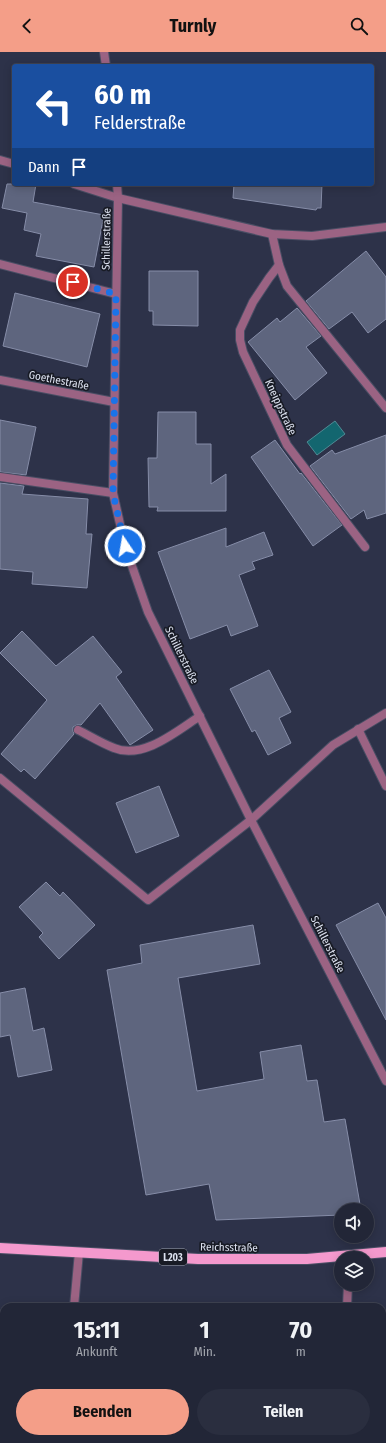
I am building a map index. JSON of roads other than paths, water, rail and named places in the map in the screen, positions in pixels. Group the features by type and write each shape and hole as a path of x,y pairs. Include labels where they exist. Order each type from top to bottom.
{"main road":[{"name":"Reichsstraße","path":"0,1248 198,1259 334,1258"},
{"name":"Reichsstraße","path":"374,1254 386,1252"}],"street":[{"path":"104,52 106,64"},
{"path":"0,160 12,163"},
{"name":"Schillerstraße","path":"80,186 118,198"},
{"name":"Schillerstraße","path":"117,186 113,493 125,546 148,612 251,820 386,1082"},
{"path":"118,198 272,234 312,236 386,227"},
{"path":"272,234 279,265 287,286 386,408"},
{"path":"0,264 116,294"},
{"name":"Kneippstraße","path":"279,265 252,302 240,330 240,340 243,352 287,445 365,547"},
{"name":"Goethestraße","path":"0,380 114,402"},
{"path":"0,477 113,493"},
{"path":"0,778 148,900 251,820 333,745 386,713"},
{"path":"78,730 115,749 134,752 154,745 200,716"},
{"path":"358,729 386,786"},
{"path":"74,1303 79,1252"},
{"path":"347,1303 348,1291"}]}
